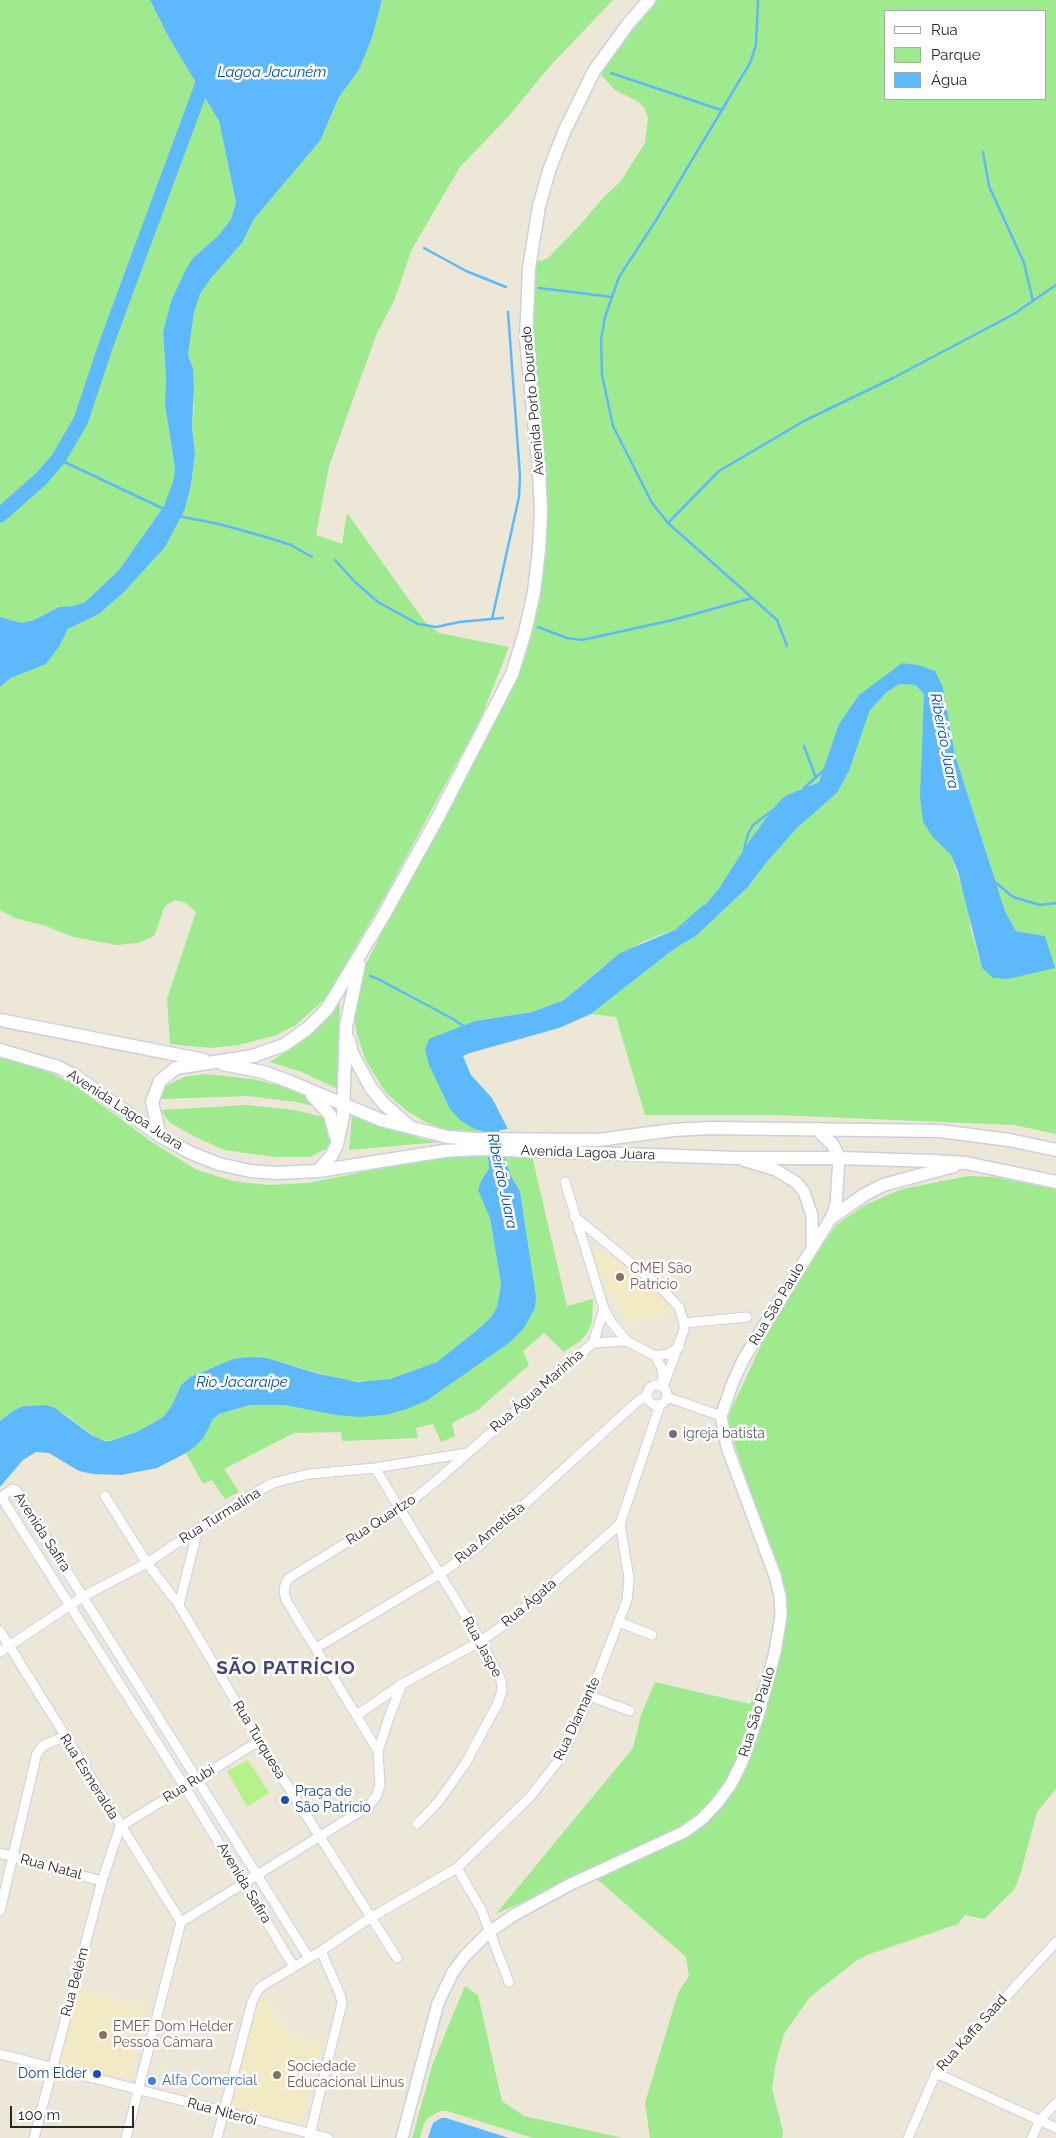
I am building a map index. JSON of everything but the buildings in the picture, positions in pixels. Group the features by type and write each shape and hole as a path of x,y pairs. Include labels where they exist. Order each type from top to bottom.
{"main road":[{"name":"Avenida Porto Dourado","path":"363,952 440,813 512,674 525,632 534,592 539,550 540,511 536,430 526,339 526,302 530,260 539,206 550,168 565,130 594,71 628,24 649,0"},
{"path":"318,1171 332,1155 337,1144 343,1117 346,1026 354,984 363,952"},
{"path":"160,1136 152,1102 160,1081 176,1068 253,1056 284,1045 308,1028 327,1009 363,952"},
{"name":"Avenida Lagoa Juara","path":"0,1020 263,1072 381,1120 475,1144 523,1145 736,1158 838,1158 966,1163 1056,1182"},
{"path":"346,1026 352,1053 371,1088 384,1104 413,1129"},
{"name":"Avenida Lagoa Juara","path":"0,1050 51,1064 74,1075 160,1136 191,1153 219,1164 250,1171 277,1173 318,1171 444,1151 475,1144"},
{"path":"305,1088 330,1114 337,1144"},
{"name":"Avenida Lagoa Juara","path":"523,1145 598,1140 690,1128 817,1129 948,1132 1008,1140 1056,1150"},
{"path":"817,1129 833,1145 838,1158"},
{"path":"831,1218 864,1195 883,1185 966,1163"}],"street":[{"name":"Rua São Paulo","path":"736,1158 776,1170 797,1184 804,1192 812,1215 812,1247"},
{"name":"Rua São Paulo","path":"402,2138 432,2022 444,1987 465,1956 489,1932 514,1915 569,1885 684,1832 702,1819 717,1803 731,1784 742,1762 758,1716 775,1652 780,1616 780,1596 775,1576 727,1447 721,1416 743,1360 831,1218 836,1205 838,1188 838,1158"},
{"path":"564,1182 604,1309 611,1322 627,1341 655,1356 663,1370 662,1386"},
{"path":"574,1215 672,1298 679,1307 684,1322 679,1347 662,1386"},
{"path":"584,1248 604,1241"},
{"name":"Rua Água Marinha","path":"467,1453 593,1343 604,1309"},
{"path":"684,1322 747,1317"},
{"path":"593,1343 627,1341"},
{"path":"655,1356 668,1354 679,1347"},
{"path":"662,1386 667,1391 667,1397 660,1405 653,1404 647,1396 650,1388 662,1386"},
{"name":"Rua Ametista","path":"316,1648 440,1574 479,1546 638,1401 647,1396"},
{"path":"667,1397 721,1416"},
{"name":"Rua Diamante","path":"224,2113 252,2002 262,1986 310,1958 370,1918 457,1868 530,1797 562,1756 590,1696 627,1600 629,1578 620,1524 660,1405"},
{"name":"Rua Turmalina","path":"0,1652 84,1596 146,1563 238,1502 273,1483 308,1474 375,1468 467,1453"},
{"name":"Rua Quartzo","path":"316,1648 286,1600 284,1592 289,1578 400,1510 467,1453"},
{"name":"Rua Jaspe","path":"375,1468 481,1641 501,1680 502,1691 498,1703 465,1764 439,1802 417,1824"},
{"name":"Avenida Safira","path":"294,1967 185,1787 0,1497 12,1489 16,1490 84,1596 310,1958"},
{"name":"Rua Turquesa","path":"105,1496 146,1563 179,1605 259,1741 397,1958"},
{"name":"Rua Ágata","path":"357,1715 402,1684 481,1641 529,1604 620,1524"},
{"path":"179,1605 198,1529"},
{"path":"619,1622 652,1635"},
{"name":"Rua Esmeralda","path":"0,1631 64,1737 181,1922"},
{"path":"316,1648 378,1751"},
{"path":"126,2138 181,1922 369,1806 377,1795 380,1785 378,1751 388,1717 402,1684"},
{"path":"590,1696 630,1711"},
{"path":"0,1911 37,1753 44,1745 64,1737"},
{"name":"Rua Rubi","path":"120,1827 259,1741"},
{"name":"Rua Belém","path":"34,2138 102,1881 120,1827"},
{"name":"Rua Natal","path":"0,1853 102,1881"},
{"path":"457,1868 478,1902 509,1982"},
{"name":"Rua Kaffa Saad","path":"908,2138 936,2073 1056,1942"},
{"path":"310,2136 342,2004 340,1994 321,1951"},
{"name":"Rua Niterói","path":"0,2054 310,2136 328,2138"},
{"path":"936,2073 1056,2128"},
{"path":"1032,2138 1040,2120 1056,2103"},
{"path":"217,2138 224,2113"}],"shaded area":[{"name":"CMEI São Patrício","path":"600,1249 658,1292 670,1311 628,1323 593,1262 594,1253"},
{"name":"EMEF Dom Helder Pessoa Câmara","path":"77,1989 148,2007 130,2080 58,2062"},
{"name":"Sociedade Educacional Linus","path":"261,1994 290,2034 323,2045 301,2125 231,2105"}],"green space":[{"path":"0,0 150,0 169,38 219,121 236,202 231,219 219,235 193,258 171,301 163,332 166,378 165,404 175,469 174,482 164,506 119,570 85,602 74,606 59,607 34,620 22,623 0,617"},
{"path":"382,0 613,0 550,66 509,116 460,167 412,249 394,301 377,333 329,466 316,535 342,544 347,513 425,622 439,633 509,647 481,718 389,889 326,998 296,1025 274,1036 238,1045 210,1048 170,1044 167,999 196,912 186,903 175,900 165,906 154,936 138,943 117,945 73,937 46,926 15,918 0,910 0,687 11,678 46,664 59,647 68,629 99,614 123,593 185,509 191,485 195,454 192,428 194,407 193,368 188,355 194,313 200,294 212,277 242,243 254,219 320,141 339,97 359,70 372,38"},
{"path":"657,0 1056,0 1056,1134 1014,1125 776,1115 645,1115 616,1017 591,1014 674,949 696,936 747,888 797,828 837,793 849,771 870,710 887,692 900,684 915,685 924,694 924,726 951,855 967,902 971,930 982,968 1045,936 1016,931 1005,911 955,755 943,687 902,663 824,771 819,782 803,788 776,805 750,840 714,896 684,926 644,941 605,965 564,1000 532,1012 475,1021 460,1027 460,1120 483,1132 448,1130 427,1123 407,1111 387,1094 366,1061 357,1035 353,1013 360,976 518,661 542,549 531,340 534,262 547,259 581,224 602,199 621,181 645,143 648,118 645,109 639,102 615,90 600,74 611,55"},
{"path":"340,999 338,1089 302,1072 270,1062 311,1035"},
{"path":"0,1058 37,1066 73,1084 152,1142 197,1170 233,1181 268,1185 308,1183 442,1156 488,1156 489,1169 482,1179 501,1284 497,1307 482,1326 437,1362 390,1379 374,1382 342,1380 267,1358 213,1367 190,1377 181,1385 171,1407 163,1417 136,1432 111,1441 98,1439 63,1413 46,1405 24,1406 14,1410 0,1421"},
{"path":"205,1074 253,1079 277,1085 299,1093 325,1109 296,1102 248,1096 161,1099 164,1087 184,1077"},
{"path":"247,1105 294,1110 332,1119 334,1136 326,1149 310,1157 274,1157 225,1150 193,1136 169,1122 161,1110"},
{"path":"352,1116 422,1139 440,1142 349,1150"},
{"path":"503,1154 532,1156 567,1306 593,1299 592,1321 588,1332 580,1341 564,1352 544,1333 523,1351 529,1365 478,1410 452,1423 455,1436 441,1442 433,1424 416,1428 418,1438 342,1441 341,1432 294,1433 224,1469 239,1492 225,1499 212,1480 203,1484 186,1453 196,1446 213,1419 219,1414 250,1405 267,1403 336,1415 428,1400 509,1343 536,1296 520,1191 512,1178"},
{"path":"968,1176 993,1177 1056,1189 1056,1789 1037,1812 1021,1872 1014,1890 984,1919 965,1915 958,1924 867,1955 856,1961 810,1997 784,2034 776,2062 772,2088 783,2132 782,2138 650,2138 645,2103 678,1993 689,1976 686,1957 589,1872 496,1914 633,1748 641,1715 655,1682 750,1704 782,1633 784,1587 749,1490 729,1426 728,1419 731,1410 773,1319 836,1225 865,1205 902,1189"},
{"path":"248,1760 269,1793 247,1807 227,1771"},
{"path":"465,1986 478,1995 502,2101 524,2116 623,2138 533,2138 447,2111 440,2111 428,2118 424,2123 420,2138 412,2138 433,2063"}],"water":[{"name":"Lagoa Jacuném","path":"150,0 382,0 372,38 359,70 339,97 320,141 254,219 242,243 212,277 200,294 194,313 188,355 193,368 194,388 192,428 195,454 191,485 185,509 165,547 123,593 99,614 68,629 59,647 46,664 11,678 0,687 0,617 22,623 34,620 59,607 74,606 85,602 119,570 164,506 173,482 175,469 165,404 166,378 163,332 171,301 186,269 193,258 219,235 231,219 236,202 219,121 169,38"},
{"path":"902,663 918,665 935,671 943,687 955,755 1005,911 1016,931 1045,936 1055,968 1008,979 993,978 982,968 958,872 951,855 932,836 923,822 920,797 924,694 915,685 900,684 887,692 870,710 849,771 837,793 797,828 747,888 696,936 674,949 591,1014 559,1028 463,1056 471,1075 492,1098 508,1129 500,1130 499,1133 487,1133 473,1128 460,1120 450,1109 429,1065 425,1050 429,1039 475,1021 532,1012 564,1000 620,953 684,926 714,896 750,840 776,805 785,796 819,782 839,724 859,695"},
{"name":"Rio Jacaraípe","path":"503,1154 512,1178 520,1191 536,1296 535,1308 524,1328 509,1343 428,1400 407,1409 385,1415 360,1417 336,1415 284,1405 250,1405 219,1414 213,1419 204,1437 196,1446 157,1468 121,1475 93,1474 79,1471 49,1453 36,1452 23,1460 0,1487 0,1421 14,1410 24,1406 46,1405 55,1408 93,1436 105,1441 111,1441 136,1432 163,1417 171,1407 181,1385 190,1377 233,1359 267,1358 319,1374 358,1382 390,1379 437,1362 482,1326 497,1307 501,1284 490,1218 478,1190 482,1179 489,1169 488,1156"},
{"path":"441,2118 509,2138 428,2138 433,2123"}],"waterway":[{"path":"758,0 756,45 750,63 655,222 619,277 605,317 601,340 602,375 613,426 652,503 668,523 777,620 787,646"},
{"name":"Lagoa Jacuném","path":"0,515 42,478 59,458 81,420 107,342 207,72"},
{"path":"611,73 721,110"},
{"path":"983,152 989,186 1024,263 1033,301"},
{"path":"424,248 466,271 506,287"},
{"path":"668,523 719,471 804,421 893,378 1014,314 1056,285"},
{"path":"539,288 612,297"},
{"path":"492,619 519,497 520,476 508,312"},
{"path":"58,459 164,509"},
{"path":"178,516 219,524 266,537 291,545 312,557"},
{"path":"335,560 355,582 378,602 418,624 436,627 459,622 503,618"},
{"path":"538,627 567,638 582,640 673,620 752,598"},
{"path":"804,746 816,778"},
{"name":"Ribeirão Juara","path":"804,788 826,768"},
{"name":"Ribeirão Juara","path":"744,850 748,834 753,825 773,810"},
{"name":"Ribeirão Juara","path":"995,882 1013,897 1040,905 1056,903"},
{"name":"Ribeirão Juara","path":"710,901 718,892"},
{"name":"Ribeirão Juara","path":"678,929 704,906"},
{"path":"370,976 465,1027"}],"place":[{"name":"CMEI São Patrício","path":"620,1277"},
{"name":"igreja batista","path":"673,1434"},
{"name":"Praça de São Patricio","path":"285,1800"},
{"name":"EMEF Dom Helder Pessoa Câmara","path":"103,2035"},
{"name":"Dom Elder","path":"97,2074"},
{"name":"Sociedade Educacional Linus","path":"277,2075"},
{"name":"Alfa Comercial","path":"152,2081"}],"district":[{"name":"SÃO PATRÍCIO","path":"286,1668"}]}
